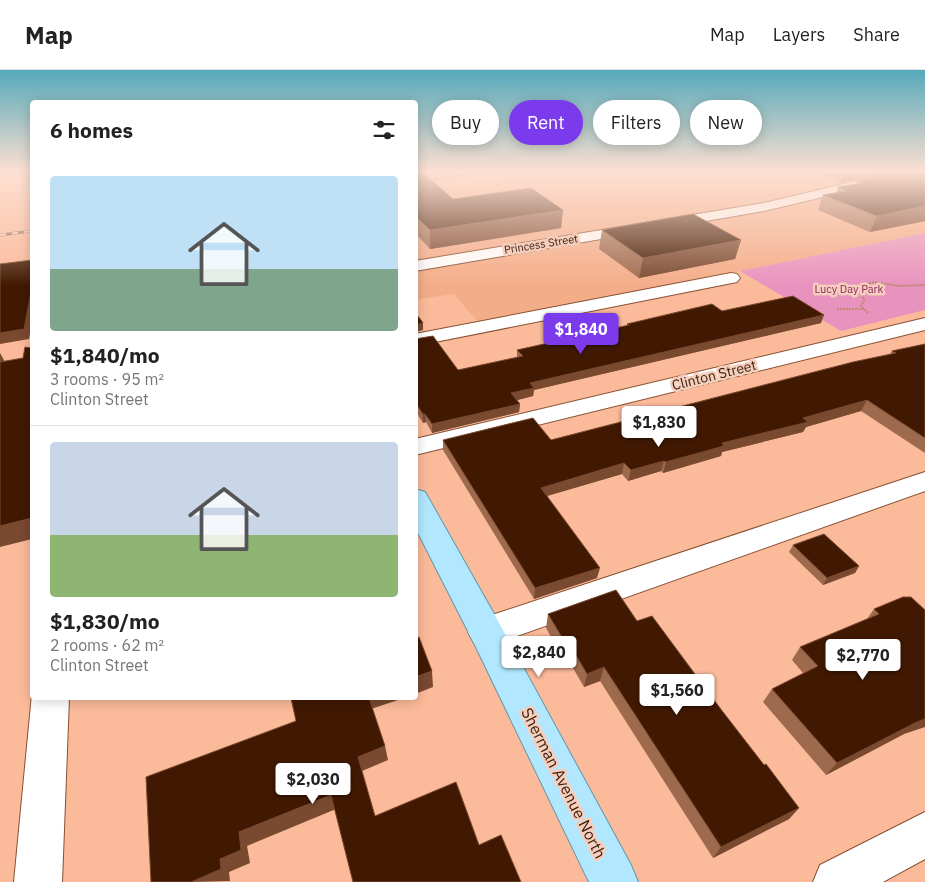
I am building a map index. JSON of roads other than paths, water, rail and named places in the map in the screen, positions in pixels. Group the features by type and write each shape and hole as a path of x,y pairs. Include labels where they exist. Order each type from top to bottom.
{"main road":[{"name":"Sherman Avenue North","path":"418,505 486,632 614,882"}],"street":[{"name":"Princess Street","path":"418,265 747,210"},
{"path":"418,339 731,278"},
{"name":"Clinton Street","path":"418,445 925,324"},
{"path":"901,330 925,343"},
{"path":"486,632 925,481"},
{"path":"38,882 50,700"},
{"path":"837,882 925,834"}],"railway":[{"path":"0,235 30,231"}],"park label":[{"name":"Lucy Day Park","path":"849,289"}]}
